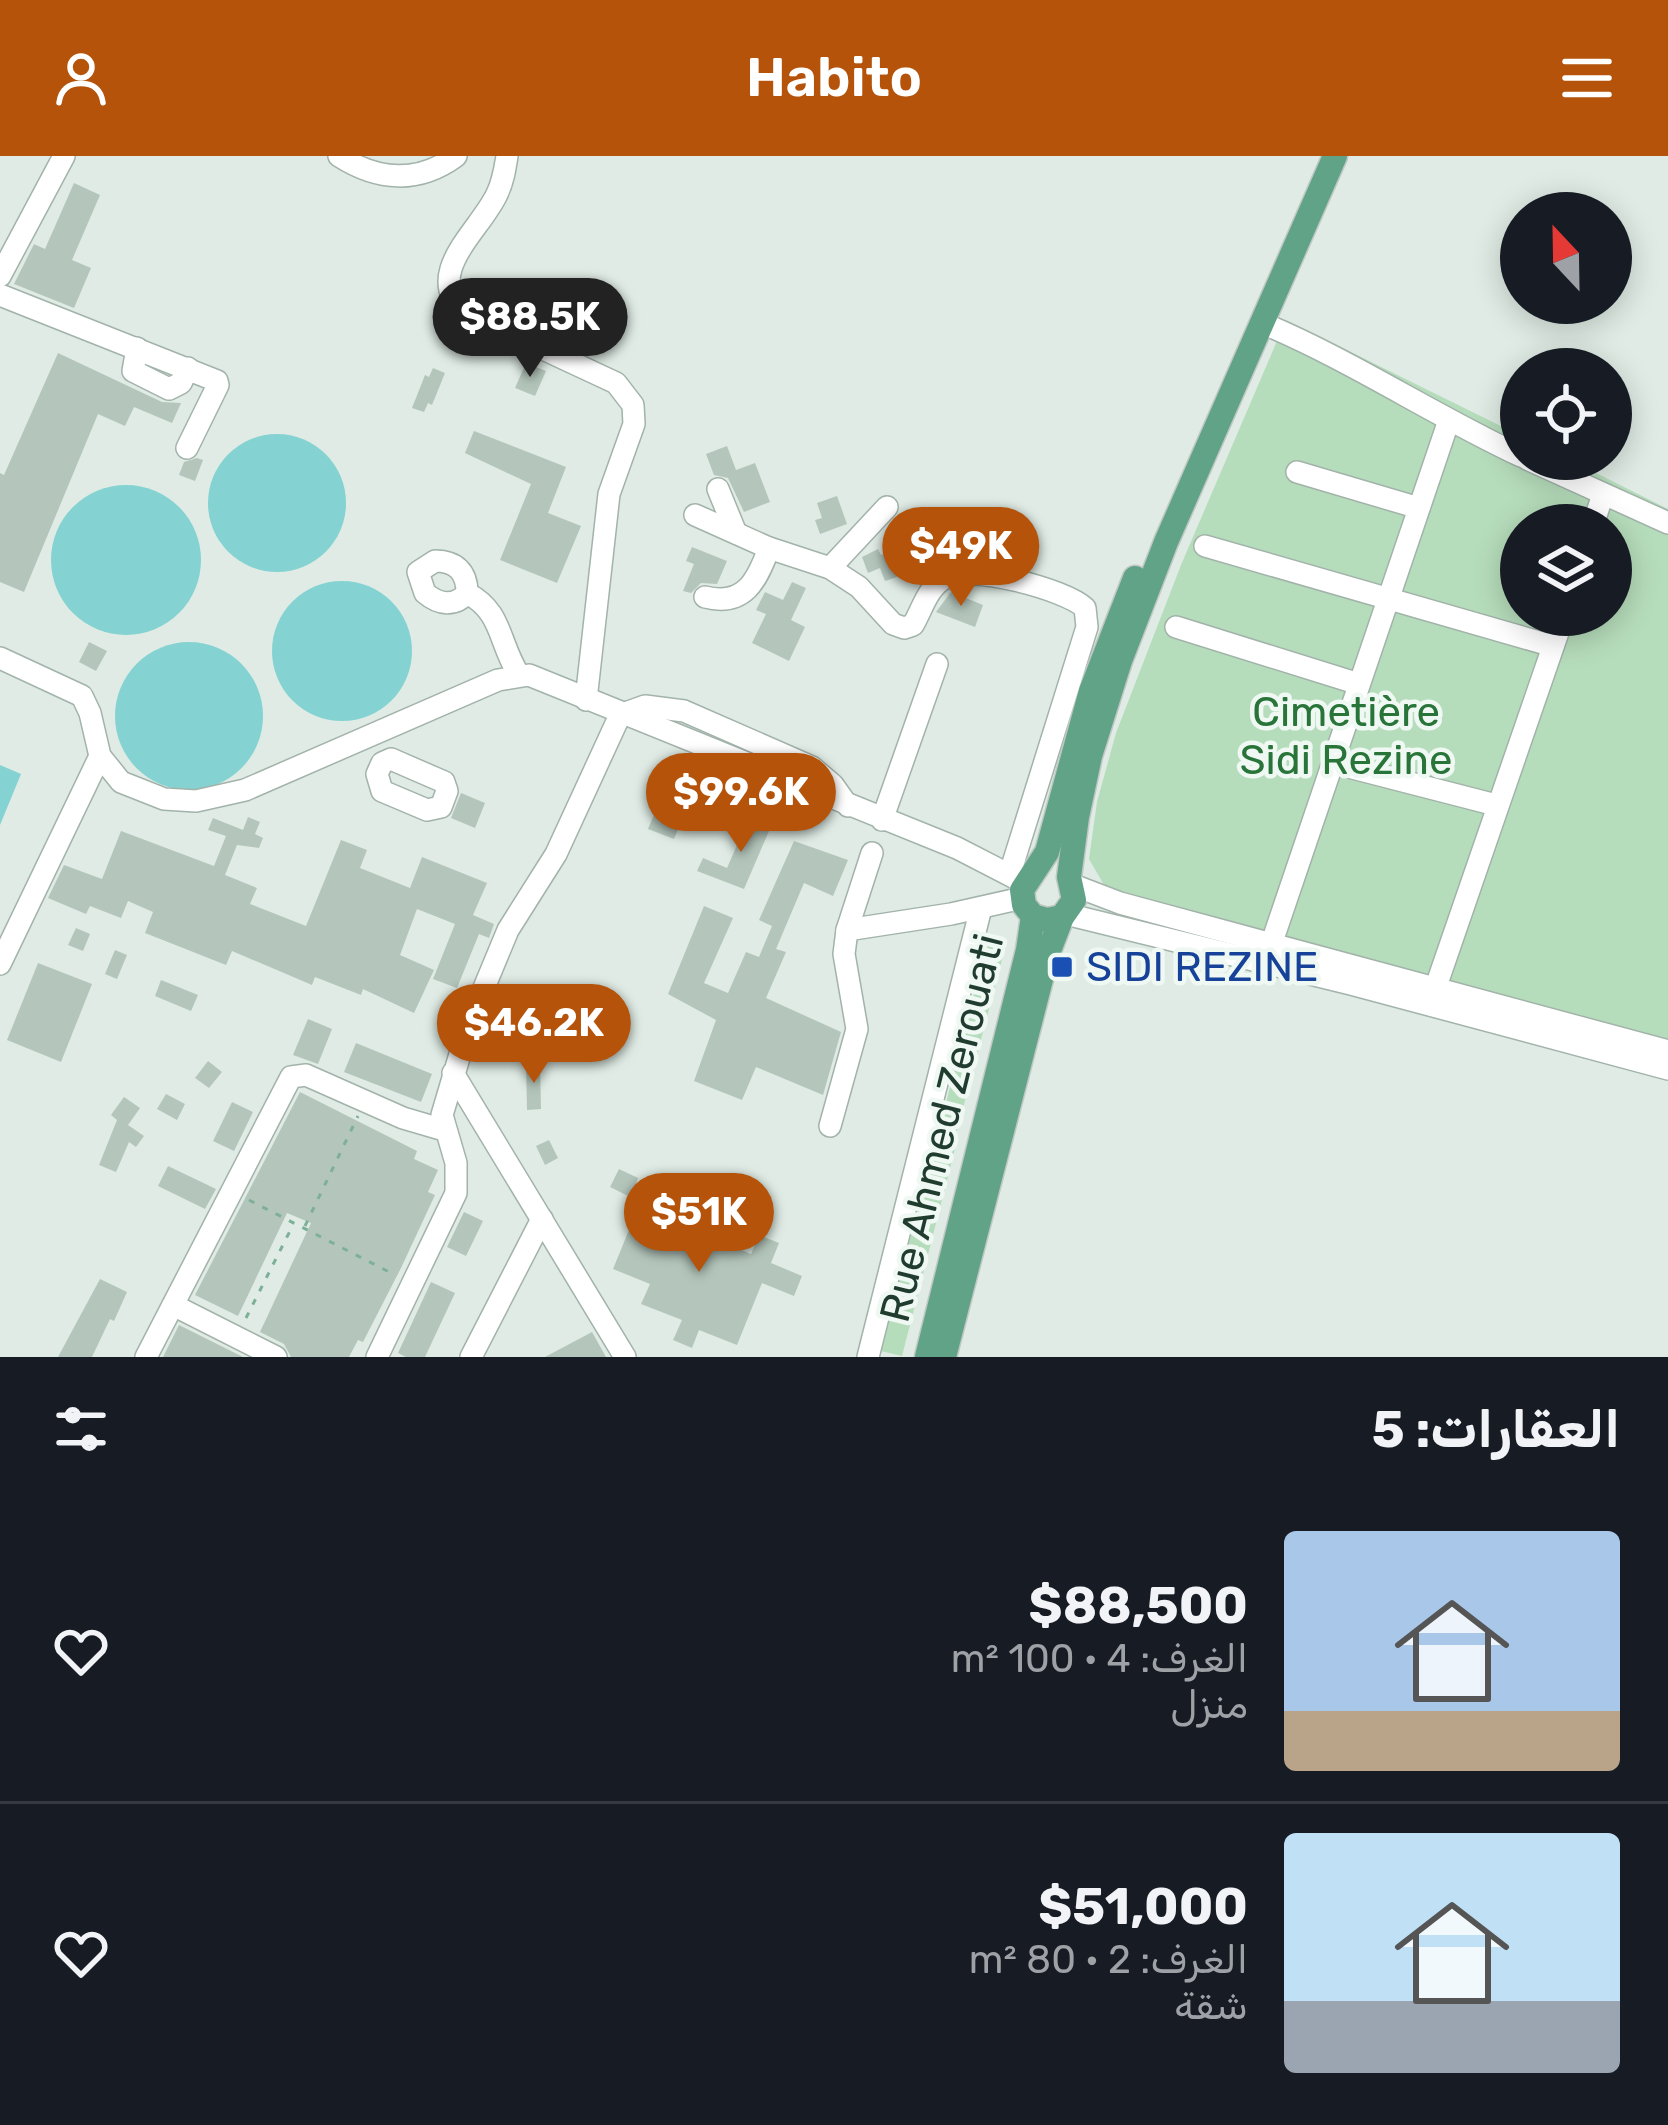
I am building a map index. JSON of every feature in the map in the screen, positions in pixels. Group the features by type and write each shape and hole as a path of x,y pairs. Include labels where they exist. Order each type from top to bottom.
{"main road":[{"name":"Rue Ahmed Zerouati","path":"927,1357 1028,950 1025,888 1052,838 1072,754 1107,646 1320,156"},
{"path":"944,1357 1047,956 1074,900 1071,881 1090,756 1120,661 1166,542 1335,156"},
{"path":"1064,915 1047,920 1025,888 1057,869 1071,881"}],"street":[{"path":"0,276 64,156"},
{"path":"339,156 375,173 404,177 436,170 456,156"},
{"path":"507,156 497,194 452,262 448,280 452,298 472,316 616,383 629,396 635,414 609,494 586,700"},
{"path":"0,295 137,348 133,371 169,388 181,382 188,368 213,378 218,385 187,448"},
{"path":"1262,323 1500,447"},
{"path":"1271,945 1448,422"},
{"path":"1298,472 1419,508"},
{"path":"1572,480 1668,523"},
{"path":"718,489 736,533"},
{"path":"1600,504 1603,494"},
{"path":"830,568 887,507"},
{"path":"694,515 830,568 859,587 893,624 904,628 913,626 937,583 966,572 1063,594 1085,608 1088,627 1025,888"},
{"path":"1205,546 1553,646"},
{"path":"705,597 721,601 750,588 769,548"},
{"path":"467,593 495,615 502,645 519,675"},
{"path":"1176,627 1359,684"},
{"path":"1432,997 1557,636"},
{"path":"0,658 82,696 100,756 121,782 142,792 196,801 245,790 519,675 540,677 620,715 645,706 684,711 812,767 833,784 848,806 1025,888"},
{"path":"882,820 937,664"},
{"path":"376,1357 456,1193 456,1163 444,1130 444,1101 453,1072 508,930 556,854 620,715"},
{"path":"374,734 386,761"},
{"path":"0,964 100,756"},
{"path":"1333,763 1496,805"},
{"path":"830,1126 857,1029 844,954 847,930 872,853"},
{"path":"1071,881 1120,903 1668,1069"},
{"path":"847,930 981,908 1025,888"},
{"path":"868,1357 981,908"},
{"path":"1064,915 1668,1051"},
{"path":"453,1072 625,1357"},
{"path":"146,1357 291,1077 306,1075 364,1102 444,1130"},
{"path":"471,1357 542,1219"},
{"path":"173,1305 239,1346 275,1357"}],"path":[{"path":"304,1228 364,1102"},
{"path":"231,1191 412,1283"},
{"path":"239,1346 294,1223"}],"green space":[{"name":"Cimetière Sidi Rezine","path":"1286,320 1500,426 1500,480 1610,480 1668,509 1668,1048 1107,890 1089,859 1097,802 1116,733 1181,565"},
{"path":"987,944 1005,948 957,1131 940,1126"},
{"path":"937,1135 957,1141 902,1356 881,1351"}],"water":[{"path":"277,434 303,439 326,454 341,477 346,503 341,529 326,552 303,567 277,572 251,567 228,552 213,529 208,503 213,477 228,454 251,439"},
{"path":"126,485 155,491 179,507 195,531 201,560 195,589 179,613 155,629 126,635 97,629 73,613 57,589 51,560 57,531 73,507 97,491"},
{"path":"342,581 369,587 391,602 406,624 412,651 406,678 391,700 369,715 342,721 315,715 293,700 278,678 272,651 278,624 293,602 315,587"},
{"path":"189,642 217,648 241,664 257,688 263,716 257,744 241,768 217,784 189,790 161,784 137,768 121,744 115,716 121,688 137,664 161,648"},
{"path":"0,765 21,774 0,825"}],"building":[{"path":"74,183 100,195 72,260 91,268 74,308 14,284 34,244 45,249"},
{"path":"58,353 162,402 181,403 172,423 134,407 125,426 98,414 24,592 0,582 0,473 4,475"},
{"path":"526,363 546,371 535,396 515,388"},
{"path":"433,368 445,373 432,405 428,403 424,412 412,408 425,375 429,377"},
{"path":"474,431 566,467 548,513 581,526 557,583 500,560 531,484 465,453"},
{"path":"727,446 736,470 755,463 770,502 744,512 728,478 714,475 706,454"},
{"path":"203,460 195,481 179,475 184,462"},
{"path":"837,496 847,524 820,534 815,520 822,518 817,503"},
{"path":"692,547 727,561 717,584 701,583 691,593 683,591 694,564 686,561"},
{"path":"903,547 912,572 885,581 880,568 868,573 862,557 878,549 881,555"},
{"path":"792,582 806,588 791,620 805,627 789,661 752,643 766,614 756,610 765,592 783,600"},
{"path":"951,592 983,605 975,627 936,612"},
{"path":"89,642 107,651 96,671 79,662"},
{"path":"668,781 694,791 674,839 648,829"},
{"path":"461,793 485,803 475,828 451,818"},
{"path":"750,815 772,824 744,889 697,871 703,858 727,868"},
{"path":"248,817 260,822 255,834 263,838 259,848 237,845 225,875 257,888 250,904 306,926 341,840 367,850 360,868 410,888 422,857 487,883 473,915 494,924 489,938 479,934 457,988 433,979 455,924 417,909 400,955 434,970 414,1013 363,989 361,995 315,977 312,985 232,951 226,965 145,933 153,912 128,901 121,918 90,906 86,914 48,898 64,865 102,879 121,831 214,866 226,836 208,830 213,818 243,830"},
{"path":"794,841 848,860 833,896 804,883 776,949 786,952 766,998 841,1032 823,1095 756,1067 742,1100 694,1081 716,1020 668,994 704,906 733,918 704,983 728,993 746,952 759,957 772,926 759,920"},
{"path":"76,928 90,934 83,951 68,945"},
{"path":"115,950 127,955 117,979 105,974"},
{"path":"38,963 92,984 61,1062 7,1040"},
{"path":"161,980 198,995 191,1011 155,996"},
{"path":"308,1019 332,1029 318,1064 293,1055"},
{"path":"356,1043 432,1074 421,1102 344,1072"},
{"path":"208,1061 222,1072 209,1088 195,1078"},
{"path":"540,1062 541,1109 527,1110 526,1063"},
{"path":"300,1092 417,1151 414,1159 438,1170 428,1192 435,1195 401,1268 363,1342 358,1340 349,1357 291,1357 284,1344 260,1332 311,1223 287,1213 238,1316 195,1295"},
{"path":"166,1094 185,1104 177,1120 157,1109"},
{"path":"124,1097 140,1108 128,1125 144,1136 136,1147 129,1142 116,1172 99,1165 117,1120 111,1115"},
{"path":"232,1102 253,1112 234,1151 213,1141"},
{"path":"549,1140 558,1158 545,1165 536,1146"},
{"path":"168,1166 216,1189 205,1209 158,1186"},
{"path":"619,1169 638,1178 632,1198 610,1187"},
{"path":"687,1202 705,1210 696,1231 751,1254 759,1235 779,1243 771,1263 802,1276 794,1296 762,1283 737,1345 699,1330 692,1348 673,1340 682,1320 641,1304 650,1284 613,1269 638,1208 678,1225"},
{"path":"464,1212 483,1221 466,1256 447,1247"},
{"path":"100,1279 127,1292 114,1321 110,1319 92,1357 58,1357"},
{"path":"431,1282 455,1293 425,1357 406,1357 398,1353"},
{"path":"179,1325 243,1357 163,1357"},
{"path":"592,1332 606,1357 545,1357"}],"place":[{"name":"SIDI REZINE","path":"1062,967"}]}
